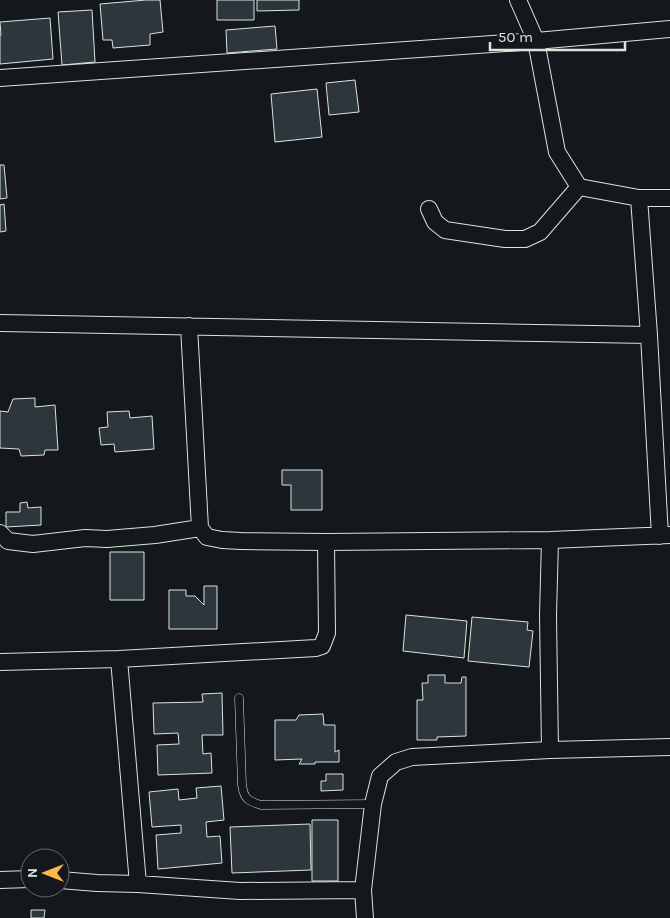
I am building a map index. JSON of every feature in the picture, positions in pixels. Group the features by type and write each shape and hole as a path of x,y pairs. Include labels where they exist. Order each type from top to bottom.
{"street":[{"path":"518,0 536,41 557,152 579,187 639,198 670,198"},
{"path":"0,78 536,41 670,29"},
{"path":"430,209 435,222 445,230 505,239 525,239 540,232 579,187"},
{"path":"190,326 200,528 207,537 222,540 326,542 550,540 665,535 639,198"},
{"path":"0,323 649,335"},
{"path":"0,533 8,541 33,544 85,538 107,539 156,535 200,528"},
{"path":"550,540 548,616 550,750"},
{"path":"0,662 119,659 316,648 322,646 327,634 326,542"},
{"path":"119,659 138,884"},
{"path":"365,918 363,890 373,804 380,776 396,762 412,757 550,750 670,747"},
{"path":"0,880 20,879"},
{"path":"70,881 240,891 363,890"}],"lane":[{"path":"239,698 242,785 244,796 250,802 261,805 373,804"}],"building":[{"path":"160,0 163,32 150,34 150,45 113,48 112,40 103,40 100,4"},
{"path":"217,0 254,0 254,20 217,20"},
{"path":"257,0 299,0 299,10 257,11"},
{"path":"92,10 95,62 62,65 58,12"},
{"path":"50,18 53,59 0,64 0,22"},
{"path":"275,26 277,49 227,53 226,30"},
{"path":"355,80 359,112 329,115 326,83"},
{"path":"317,89 322,137 275,142 271,94"},
{"path":"0,165 4,165 7,198 0,199"},
{"path":"4,204 6,231 0,232 0,205"},
{"path":"35,398 35,407 55,405 58,450 45,450 44,455 21,456 19,449 0,448 0,411 8,412 13,399"},
{"path":"129,411 130,418 152,416 154,449 115,452 114,444 101,445 99,428 108,427 107,412"},
{"path":"282,470 322,470 322,510 291,510 291,485 282,485"},
{"path":"27,502 28,508 41,507 41,525 6,527 6,512 20,512 20,503"},
{"path":"110,552 144,552 144,600 110,600"},
{"path":"204,586 217,586 217,629 169,629 169,590 186,590 186,596 195,596 204,605"},
{"path":"406,615 467,621 464,658 403,651"},
{"path":"472,617 528,622 527,630 533,631 529,667 468,661"},
{"path":"428,675 445,675 445,683 461,683 462,677 466,677 466,736 437,737 437,740 417,740 417,700 423,700 422,683 428,683"},
{"path":"222,693 223,735 202,735 203,754 211,753 212,773 158,775 157,745 179,744 178,733 154,734 153,703 203,702 202,694"},
{"path":"323,714 324,725 335,725 335,752 339,750 339,762 299,764 302,759 275,760 275,720 296,720 299,715"},
{"path":"326,774 343,774 343,790 321,791 321,781 326,781"},
{"path":"221,786 224,820 206,822 207,837 220,836 222,863 158,869 156,835 181,833 181,825 152,827 149,792 178,789 179,800 197,798 196,788"},
{"path":"312,820 338,820 338,881 312,881"},
{"path":"310,824 311,870 232,873 230,827"},
{"path":"31,910 45,910 44,918 31,918"}]}
